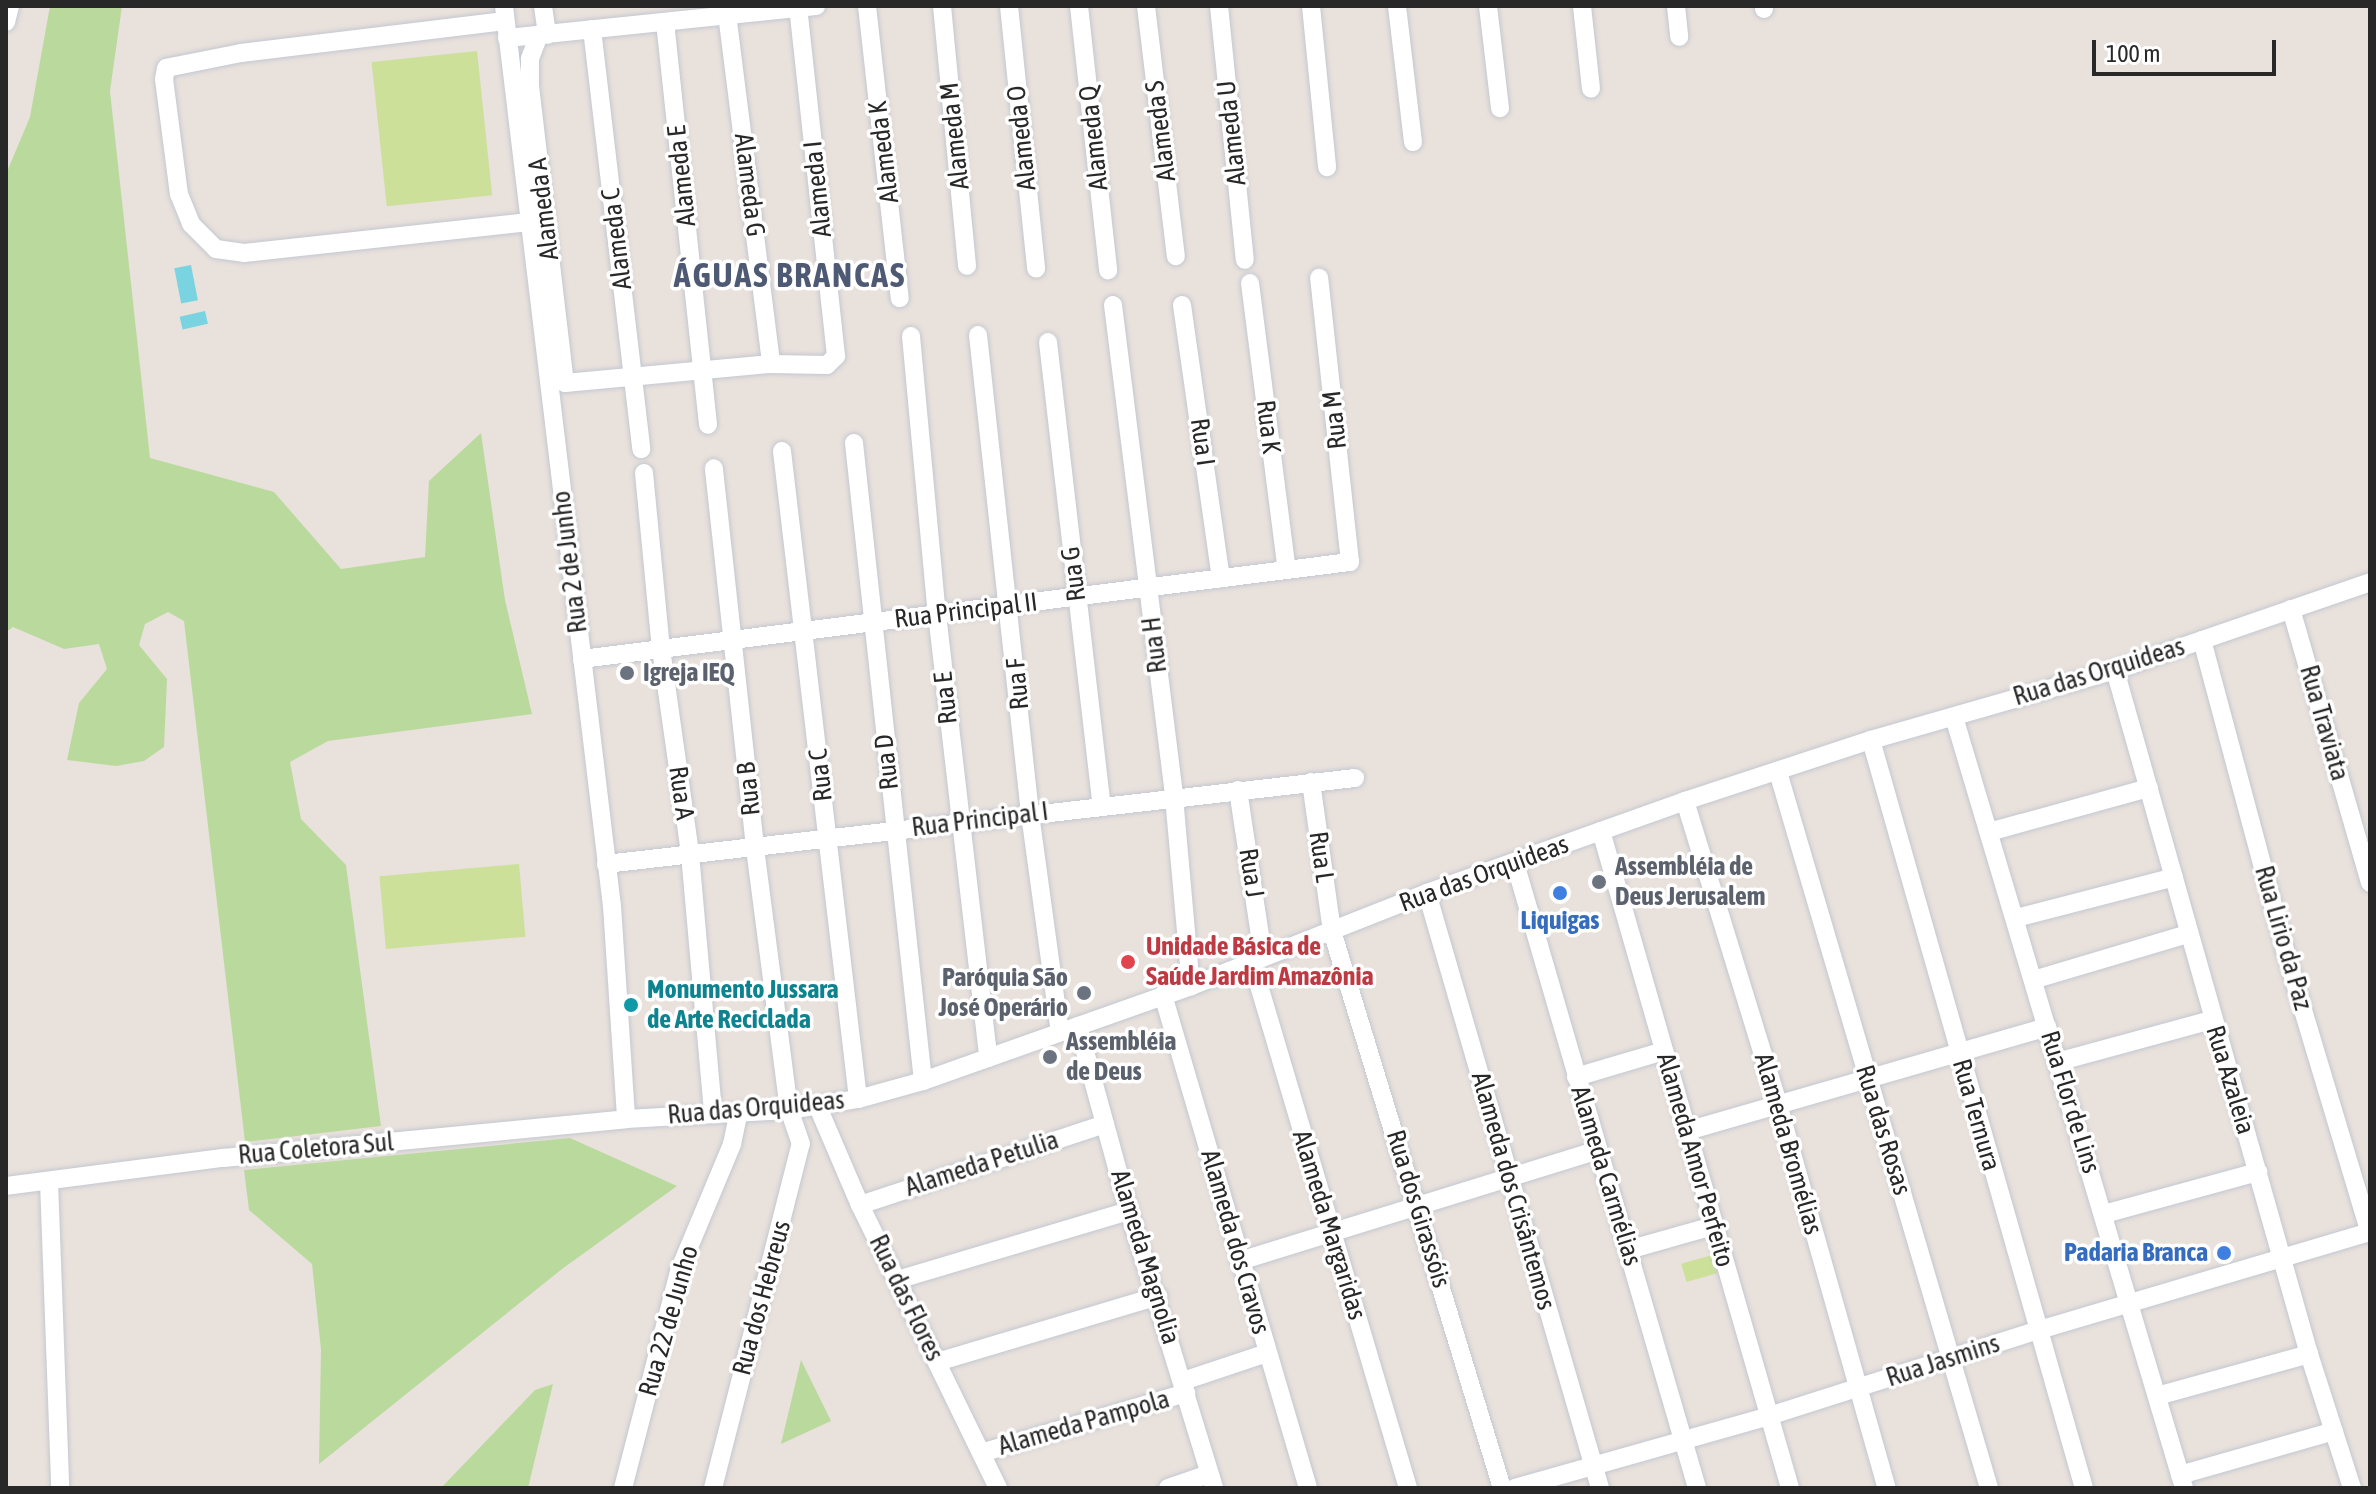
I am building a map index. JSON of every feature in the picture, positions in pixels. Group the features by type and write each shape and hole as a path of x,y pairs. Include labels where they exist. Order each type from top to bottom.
{"street":[{"path":"6,22 10,6"},
{"path":"543,6 543,35"},
{"name":"Alameda K","path":"867,6 900,298"},
{"name":"Alameda M","path":"942,6 967,266"},
{"name":"Alameda O","path":"1009,6 1036,269"},
{"name":"Alameda Q","path":"1079,6 1108,270"},
{"name":"Alameda S","path":"1146,6 1176,256"},
{"name":"Alameda U","path":"1219,6 1245,260"},
{"path":"1311,6 1327,167"},
{"path":"1397,6 1413,142"},
{"path":"1488,6 1500,108"},
{"path":"1582,6 1591,89"},
{"path":"1676,6 1679,37"},
{"path":"529,222 244,253 216,249 191,224 179,194 164,72 166,68 241,53 505,22 543,35 665,22 727,11 807,7"},
{"name":"Alameda I","path":"771,364 827,365 836,356 807,7"},
{"name":"Alameda G","path":"727,11 771,364"},
{"name":"Rua 2 de Junho","path":"505,22 612,906 626,1119"},
{"name":"Alameda E","path":"665,22 708,425"},
{"name":"Alameda C","path":"592,29 641,449"},
{"name":"Alameda A","path":"543,35 530,59 530,86 565,383 633,378"},
{"name":"Rua M","path":"1319,278 1350,562"},
{"name":"Rua K","path":"1250,283 1287,570"},
{"name":"Rua H","path":"1113,305 1174,797 1191,986"},
{"name":"Rua I","path":"1182,305 1221,578"},
{"name":"Rua F","path":"978,335 1010,605 1030,814 1060,1032"},
{"name":"Rua E","path":"911,336 937,614 988,1058"},
{"name":"Rua G","path":"1048,342 1102,806"},
{"path":"633,378 771,364"},
{"name":"Rua D","path":"854,443 893,830 923,1081"},
{"name":"Rua C","path":"782,451 858,1099"},
{"name":"Rua B","path":"714,468 755,847 789,1110"},
{"name":"Rua A","path":"644,473 661,649 690,854 713,1113"},
{"name":"Rua Principal II","path":"582,659 1350,562"},
{"name":"Rua das Orquideas","path":"626,1119 818,1107 923,1081 1191,986 1427,893 1685,801 1871,740 2115,670 2370,582"},
{"name":"Rua Traviata","path":"2291,609 2370,883"},
{"name":"Rua Lirio da Paz","path":"2202,640 2285,950 2370,1233"},
{"name":"Rua Azaleia","path":"2115,670 2174,877 2187,934 2309,1354 2352,1488"},
{"name":"Rua Flor de Lins","path":"1954,717 2182,1481"},
{"name":"Rua Ternura","path":"1871,740 2084,1488"},
{"name":"Rua das Rosas","path":"1778,772 1989,1488"},
{"name":"Rua Principal I","path":"606,864 1355,778"},
{"name":"Rua L","path":"1311,782 1332,931"},
{"path":"1989,832 2149,788"},
{"name":"Rua J","path":"1238,790 1258,959"},
{"name":"Alameda Bromélias","path":"1685,801 1778,1104 1887,1488"},
{"name":"Alameda Amor Perfeito","path":"1601,831 1790,1488"},
{"name":"Alameda Carmélias","path":"1515,863 1697,1488"},
{"path":"2016,918 2174,877"},
{"name":"Alameda dos Crisântemos","path":"1427,893 1600,1488"},
{"name":"Rua dos Girassóis","path":"1332,931 1502,1488"},
{"path":"2033,980 2187,934"},
{"name":"Alameda Margaridas","path":"1258,959 1331,1233 1408,1488"},
{"name":"Alameda dos Cravos","path":"1163,995 1308,1488"},
{"path":"2057,1062 2212,1020"},
{"name":"Alameda Magnolia","path":"1078,1026 1129,1211 1158,1296 1212,1481"},
{"path":"1687,1131 2047,1027"},
{"path":"1576,1077 1664,1051"},
{"name":"Rua das Flores","path":"818,1107 860,1205 998,1488"},
{"name":"Rua dos Hebreus","path":"713,1488 801,1144 789,1110"},
{"name":"Rua 22 de Junho","path":"623,1488 679,1271 732,1144 739,1112"},
{"name":"Rua Coletora Sul","path":"6,1186 223,1158 626,1119"},
{"name":"Alameda Petulia","path":"860,1205 1105,1124"},
{"path":"1240,1261 1598,1150"},
{"path":"2104,1214 2258,1172"},
{"path":"49,1181 60,1488"},
{"path":"897,1280 1129,1211"},
{"path":"1628,1250 1713,1226"},
{"name":"Rua Jasmins","path":"1515,1488 1769,1416 2039,1330 2370,1233"},
{"path":"937,1362 1158,1296"},
{"name":"Alameda Pampola","path":"981,1453 1185,1387 1267,1353"},
{"path":"2157,1396 2309,1354"},
{"path":"2182,1481 2334,1431"},
{"path":"1168,1488 1212,1481"}],"green space":[{"path":"50,6 122,6 110,91 150,458 274,492 341,569 425,557 429,481 481,433 505,600 532,714 328,741 290,762 301,819 346,865 381,1126 245,1142 184,621 168,612 145,624 139,645 167,679 164,747 144,761 116,766 67,760 79,703 107,669 99,644 64,649 13,627 6,632 6,174 30,117"},
{"path":"477,51 492,195 387,206 372,62"},
{"path":"519,864 525,937 386,949 380,876"},
{"path":"570,1138 677,1186 562,1269 319,1464 321,1350 312,1264 249,1210 244,1170"},
{"path":"1712,1255 1717,1273 1686,1282 1681,1264"},
{"path":"801,1360 831,1421 781,1444"},
{"path":"553,1384 528,1488 441,1488 535,1390"}],"water":[{"path":"191,265 198,300 181,304 174,268"},
{"path":"205,311 208,324 183,330 180,317"}],"place":[{"name":"Igreja IEQ","path":"627,673"},
{"name":"Assembléia de Deus Jerusalem","path":"1599,882"},
{"name":"Liquigas","path":"1560,893"},
{"name":"Unidade Básica de Saúde Jardim Amazônia","path":"1128,962"},
{"name":"Paróquia São José Operário","path":"1084,993"},
{"name":"Monumento Jussara de Arte Reciclada","path":"631,1005"},
{"name":"Assembléia de Deus","path":"1050,1057"},
{"name":"Padaria Branca","path":"2224,1253"}],"district":[{"name":"ÁGUAS BRANCAS","path":"790,275"}]}
